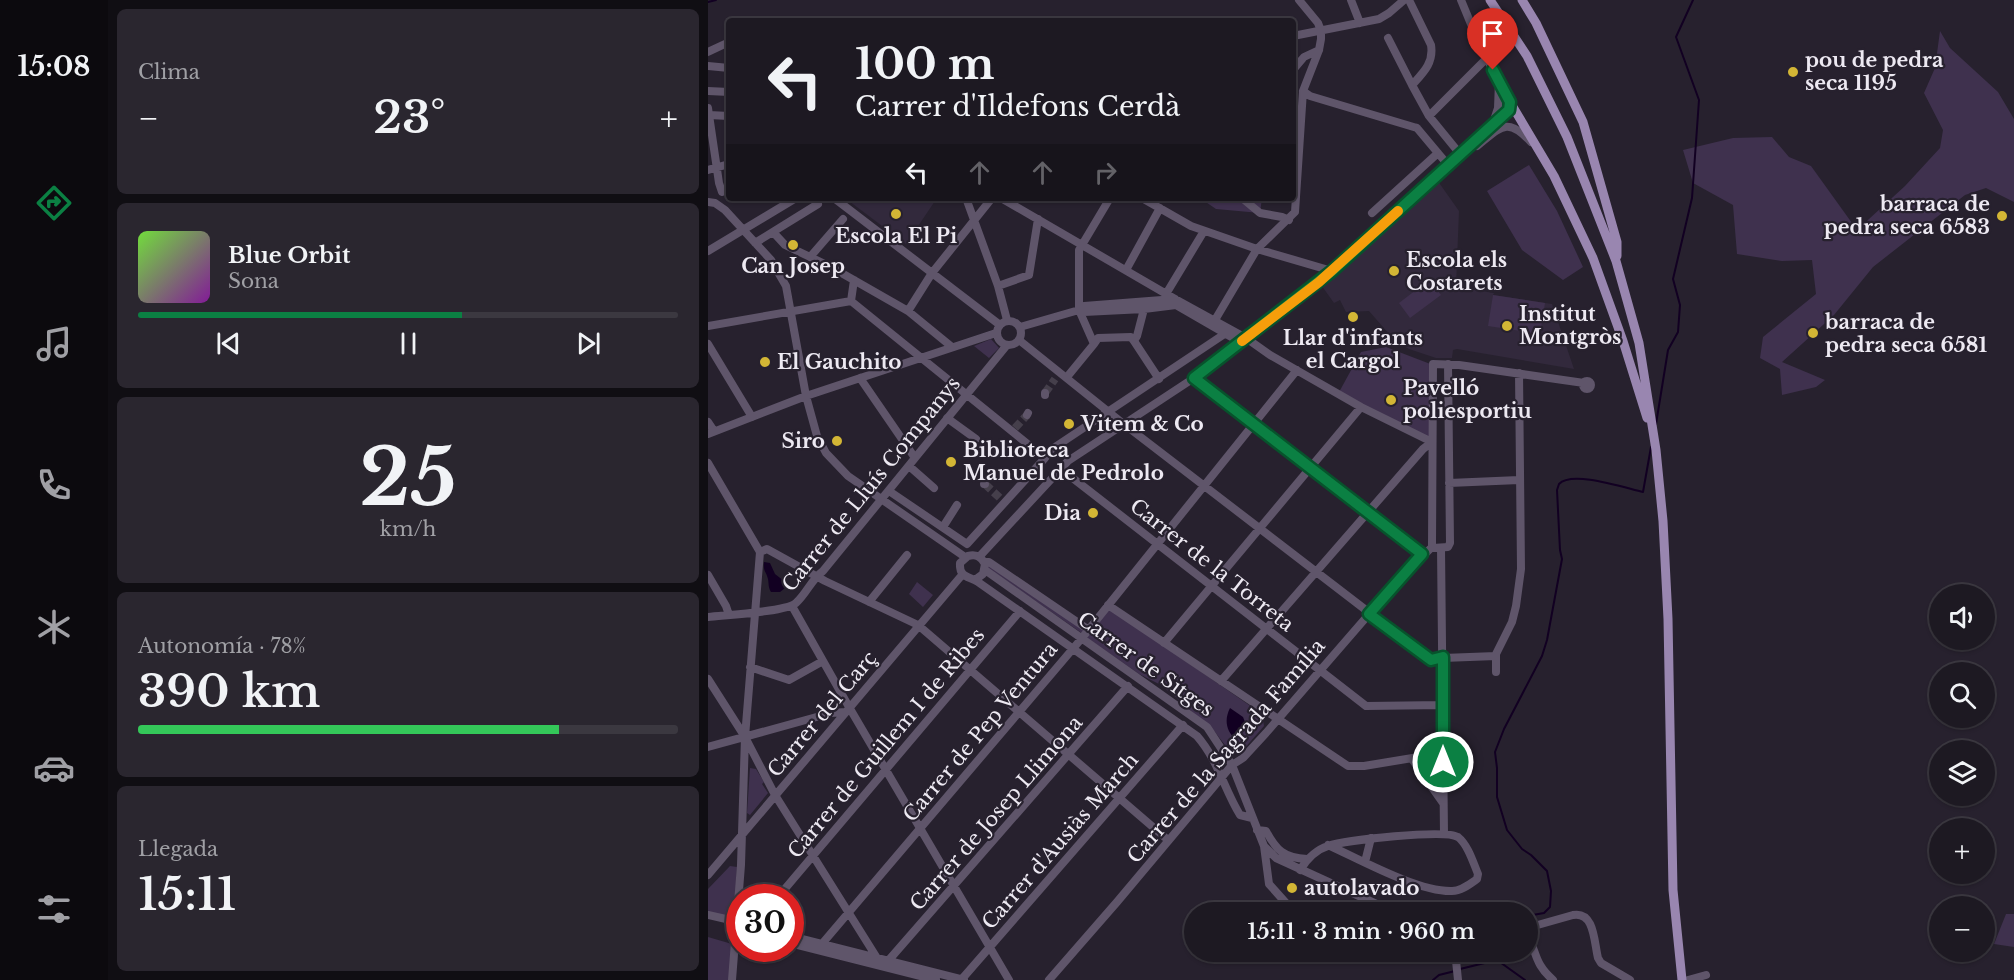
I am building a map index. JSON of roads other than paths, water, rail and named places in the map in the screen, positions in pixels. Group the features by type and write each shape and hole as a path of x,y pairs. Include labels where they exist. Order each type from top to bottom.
{"main road":[{"path":"1490,0 1527,56 1549,97 1616,261 1637,333 1655,443 1665,547 1673,890 1682,980"},
{"path":"1522,0 1536,23 1583,122 1617,243 1616,261"},
{"path":"1510,102 1566,201 1593,258 1623,341 1645,413 1653,429"}],"street":[{"path":"1296,198 1303,92 1319,50 1321,31 1299,0"},
{"path":"1351,0 1360,23"},
{"path":"1296,35 1378,19 1404,0"},
{"path":"1409,0 1432,51 1428,68 1412,85"},
{"path":"975,580 982,576 983,563 1068,462 1194,378 1332,271 1509,110 1510,102 1461,0"},
{"path":"1388,38 1429,116 1460,154"},
{"path":"708,51 726,45"},
{"path":"1296,66 1304,57 1319,50"},
{"path":"1417,128 1487,58"},
{"path":"708,66 726,68"},
{"path":"1492,127 1498,108 1499,81"},
{"path":"708,91 726,92"},
{"path":"1303,92 1417,128 1438,153 1451,163"},
{"path":"708,108 717,168 726,191 712,202 725,210 755,243 778,271 786,286 806,396 817,436 826,453 848,476 965,557"},
{"path":"709,115 726,116"},
{"path":"1451,163 1506,126 1516,127 1534,145"},
{"path":"1372,213 1438,153"},
{"path":"708,170 726,165"},
{"path":"708,251 791,201"},
{"path":"838,201 1001,326"},
{"path":"967,201 998,286 1001,326 999,340 1007,345 1019,340"},
{"path":"908,311 932,273 991,201"},
{"path":"1006,201 1215,320 1243,340 1361,407 1432,442"},
{"path":"1094,344 1079,310 1079,250 1108,201"},
{"path":"1147,201 1204,231 1332,271"},
{"path":"1246,201 1260,213 1282,216 1289,220"},
{"path":"1215,320 1257,249 1295,213 1296,201"},
{"path":"755,243 818,204"},
{"path":"1126,270 1160,208"},
{"path":"810,257 843,219"},
{"path":"998,286 1029,275 1038,219"},
{"path":"1166,294 1204,231"},
{"path":"773,232 785,245 908,311 952,347"},
{"path":"851,301 854,280"},
{"path":"1020,327 1079,310 1084,306 1175,299"},
{"path":"708,326 851,301 966,394 1014,429 1046,458"},
{"path":"1079,310 1084,312 1144,309 1176,305 1243,340"},
{"path":"1134,341 1144,309"},
{"path":"708,422 711,433 806,396 952,347 1012,321 1020,327"},
{"path":"1019,340 1020,327"},
{"path":"889,491 967,544 1003,501 1046,458 1049,451 1226,333"},
{"path":"1055,379 1064,375 1098,339 1131,337 1159,379"},
{"path":"1019,340 1125,425 1431,660 1443,657 1496,656"},
{"path":"708,344 752,417"},
{"name":"Carrer de Lluís Companys","path":"708,617 792,606 1007,345"},
{"path":"1448,364 1450,547 1432,547 1433,364 1448,364 1584,383"},
{"name":"Carrer de Pep Ventura","path":"821,945 1083,638 1297,370"},
{"path":"1496,672 1496,656 1512,622 1519,593 1521,569 1519,373"},
{"path":"860,378 915,458"},
{"path":"1194,378 1422,554"},
{"path":"1164,643 1361,407"},
{"path":"947,418 975,439"},
{"path":"1221,681 1265,627 1423,449 1432,442"},
{"path":"708,463 760,552 745,738 740,884"},
{"path":"909,466 934,488"},
{"name":"Carrer de la Torreta","path":"1061,469 1366,706 1443,705"},
{"path":"1449,483 1520,480"},
{"path":"943,527 957,505"},
{"name":"Carrer de la Sagrada Família","path":"1049,980 1232,765 1243,758 1422,554 1432,547"},
{"path":"1441,548 1444,834"},
{"path":"760,552 767,549 918,625 1168,840"},
{"path":"869,602 907,555"},
{"path":"983,563 972,555 965,557 960,563 962,575 975,580 1183,725 1204,743 1240,815 1252,818"},
{"name":"Carrer de Sitges","path":"983,563 990,562 1089,630"},
{"name":"Carrer de Sitges","path":"983,563 1207,727 1232,765 1264,846 1276,858 1372,902"},
{"path":"708,575 729,615"},
{"name":"Carrer del Carç","path":"708,875 962,575"},
{"path":"1108,605 1348,766 1364,766 1443,753"},
{"path":"792,606 847,710 886,770 1009,980"},
{"name":"Carrer de Guillem I de Ribes","path":"789,884 1020,611"},
{"path":"750,667 789,680 823,661"},
{"path":"708,679 745,738 775,795 877,958"},
{"name":"Carrer de Josep Llimona","path":"888,961 1128,686"},
{"path":"708,747 847,710"},
{"name":"Carrer d'Ausiàs March","path":"963,980 989,946 1183,725"},
{"path":"1412,759 1443,803"},
{"path":"1257,830 1266,831 1272,843 1283,853 1292,858 1306,859"},
{"path":"1300,870 1306,859 1328,845 1371,838 1444,834 1456,836 1465,845 1479,874 1477,879 1452,891 1416,885 1328,845"},
{"path":"1365,862 1371,838"},
{"path":"1264,846 1269,885 1285,902"},
{"path":"708,915 726,919"},
{"path":"1538,925 1573,915 1587,916 1601,963 1630,980"},
{"path":"804,940 963,980"},
{"path":"804,947 936,980"},
{"path":"732,980 734,962"},
{"path":"1457,962 1458,980"},
{"path":"1538,962 1541,970 1553,980"},
{"path":"1688,980 1706,975"}],"waterway":[{"path":"708,2 716,0"},
{"path":"1656,424 1668,350 1678,332 1680,305 1673,279 1692,198 1699,100 1676,37 1693,0"},
{"path":"1538,914 1544,913 1550,907 1551,891 1547,871 1522,849 1507,830 1497,797 1495,752 1504,729 1542,656 1547,640 1562,559 1557,490 1559,484 1566,480 1587,479 1643,492 1651,447"},
{"path":"1460,969 1497,960 1525,980"},
{"path":"1433,980 1439,975 1455,971"}],"tunnel":[{"path":"1045,393 1055,379"},
{"path":"1015,428 1027,415"},
{"path":"985,484 1002,500"}],"place":[{"name":"pou de pedra seca 1195","path":"1793,72"},
{"name":"Escola El Pi","path":"896,214"},
{"name":"barraca de pedra seca 6583","path":"2002,216"},
{"name":"Can Josep","path":"793,245"},
{"name":"Escola els Costarets","path":"1394,271"},
{"name":"Llar d'infants el Cargol","path":"1353,317"},
{"name":"Institut Montgròs","path":"1507,326"},
{"name":"barraca de pedra seca 6581","path":"1813,333"},
{"name":"El Gauchito","path":"765,362"},
{"name":"Pavelló poliesportiu","path":"1391,400"},
{"name":"Vitem & Co","path":"1069,424"},
{"name":"Siro","path":"837,441"},
{"name":"Biblioteca Manuel de Pedrolo","path":"951,462"},
{"name":"Dia","path":"1093,513"},
{"name":"autolavado","path":"1292,888"}]}
